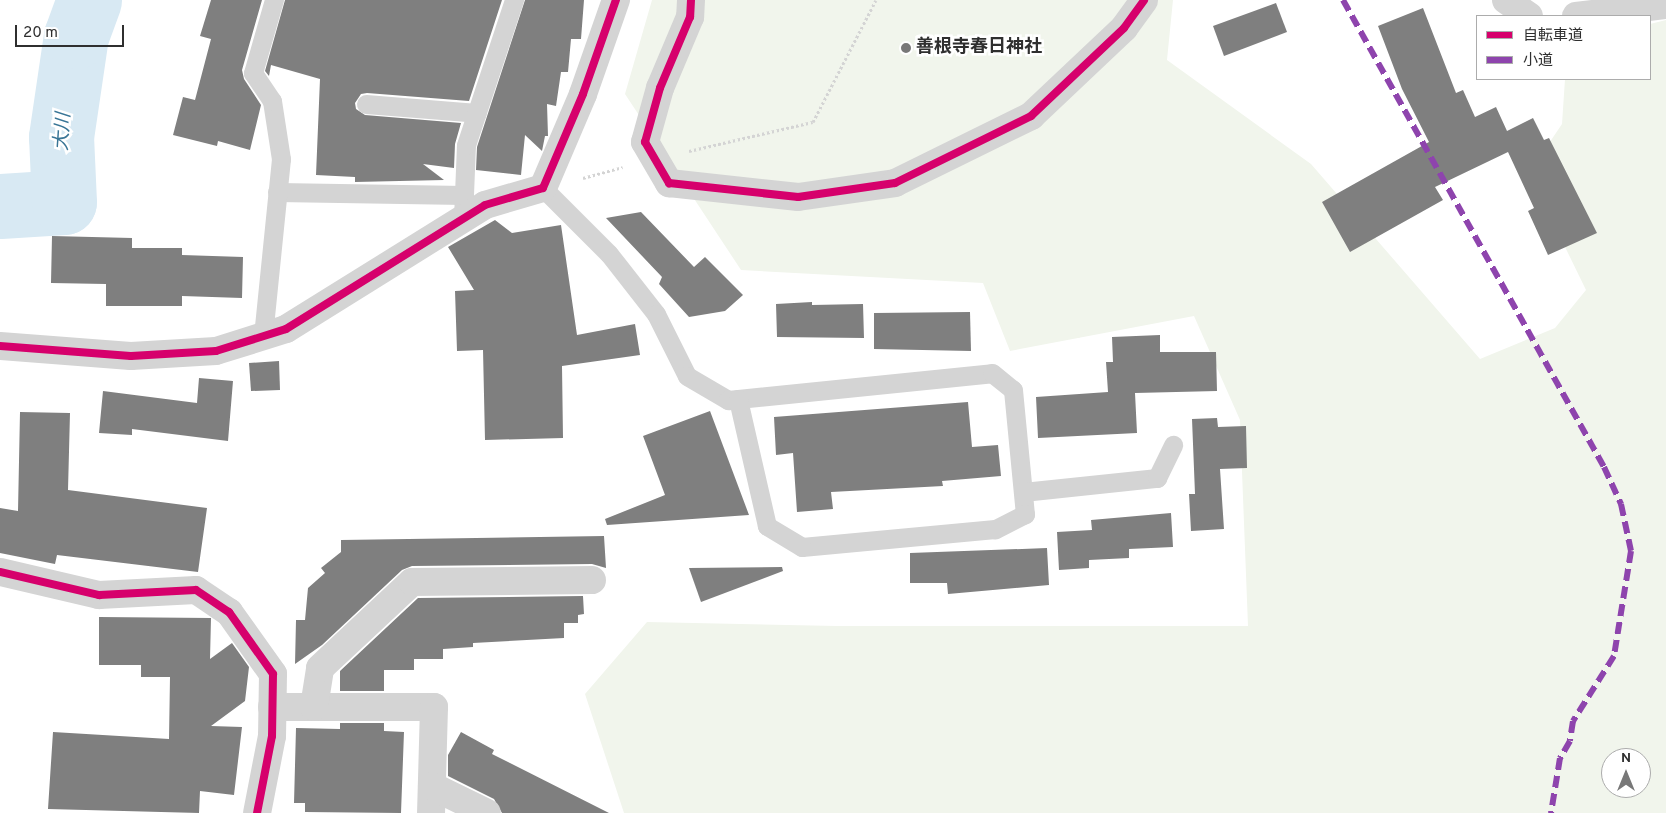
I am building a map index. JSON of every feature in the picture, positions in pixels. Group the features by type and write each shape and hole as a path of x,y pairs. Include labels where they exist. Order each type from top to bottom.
{"street":[{"path":"0,346 131,356 216,351 286,329 464,207 485,206 543,188 583,94 616,0"},
{"path":"691,0 690,17 660,88 645,142 669,183 798,197 895,183 1031,116 1124,28 1144,0"},
{"path":"1506,0 1528,15"},
{"path":"1584,15 1666,5"},
{"path":"0,572 98,595 196,590 229,612 273,674 272,736 257,813"},
{"path":"314,707 320,668 412,582 592,580"},
{"path":"272,707 434,707 431,813"},
{"path":"432,786 488,813"}],"lane":[{"path":"263,336 281,159 272,101 253,73 274,0"},
{"path":"278,192 464,207 466,145 514,0"},
{"path":"366,104 477,113"},
{"path":"543,188 608,254 656,314 687,376 728,400 992,373 1013,390 1025,514 995,529 802,547 767,526 738,399"},
{"path":"1023,492 1157,478 1173,445"}],"path":[{"path":"543,188 655,158 813,122 876,0"}],"shaded area":[{"path":"652,0 1173,0 1167,60 1311,164 1480,359 1555,328 1586,290 1529,173 1562,124 1565,80 1651,80 1651,24 1666,20 1666,813 624,813 585,694 647,622 837,626 1248,626 1240,420 1194,316 1010,351 983,283 741,270 625,94"}],"building":[{"path":"211,0 262,0 242,70 244,79 261,105 250,150 218,141 217,146 173,135 183,97 195,100 211,39 200,36"},
{"path":"285,0 502,0 469,101 367,93 361,94 355,103 356,109 365,115 461,123 455,144 454,168 423,164 444,180 355,182 355,177 316,175 320,79 271,65 269,76 265,71"},
{"path":"525,0 584,0 581,39 571,39 568,72 561,72 556,106 547,104 548,136 545,136 542,151 525,135 521,175 476,170 477,147"},
{"path":"1276,3 1287,32 1224,56 1213,26"},
{"path":"1423,8 1456,93 1463,90 1475,117 1496,107 1507,131 1533,118 1544,140 1549,138 1597,233 1548,255 1528,211 1534,208 1508,152 1435,187 1443,200 1350,252 1322,202 1429,142 1402,89 1378,26"},
{"path":"641,212 694,267 705,257 743,295 725,311 689,317 659,284 662,277 606,218"},
{"path":"495,220 512,233 561,225 577,335 635,324 640,355 562,366 563,438 485,440 483,350 457,351 455,291 474,290 448,247"},
{"path":"52,236 132,238 132,248 182,248 182,255 243,257 242,298 182,296 182,306 106,306 106,284 51,283"},
{"path":"812,302 812,305 863,304 864,338 777,337 776,304"},
{"path":"970,312 971,351 874,349 874,313"},
{"path":"1160,335 1160,352 1216,352 1217,391 1135,393 1137,433 1038,438 1036,397 1108,392 1106,362 1113,362 1112,337"},
{"path":"279,361 280,390 251,391 249,363"},
{"path":"199,378 233,381 228,441 132,429 132,435 99,433 103,391 197,403"},
{"path":"968,402 972,447 998,445 1001,476 942,481 943,486 831,492 833,509 797,512 793,453 776,455 774,417"},
{"path":"710,411 749,515 607,525 605,519 665,495 643,436"},
{"path":"20,412 70,413 68,490 207,508 198,572 57,555 55,564 0,553 0,508 18,511"},
{"path":"1217,418 1218,427 1246,426 1247,468 1220,469 1224,529 1191,531 1189,494 1195,494 1192,419"},
{"path":"1171,513 1173,547 1129,549 1129,558 1089,560 1089,568 1059,570 1057,532 1092,530 1091,520"},
{"path":"604,536 606,568 592,564 412,566 402,570 322,645 295,664 296,620 305,620 308,588 325,573 321,568 341,552 341,540"},
{"path":"1047,548 1049,585 948,594 947,583 910,583 910,553"},
{"path":"782,567 783,571 701,602 689,568"},
{"path":"583,596 584,614 578,615 578,623 564,623 564,638 473,643 473,647 443,649 443,659 414,659 414,670 384,670 384,691 340,691 340,671 418,598"},
{"path":"99,617 211,618 210,659 232,643 249,667 245,701 211,726 242,727 234,795 200,791 199,813 48,809 53,732 169,739 170,677 141,677 141,665 99,665"},
{"path":"340,723 384,723 384,731 404,732 401,813 305,812 305,803 294,803 296,728 340,729"},
{"path":"461,732 494,750 492,754 609,813 502,813 494,799 448,776 448,755"}],"waterway":[{"name":"大川","path":"0,206 64,202 61,137 76,36 89,0"}],"marked path":[{"path":"1343,0 1604,467 1621,504 1631,551 1614,656 1573,721 1570,741 1560,758 1551,813"}],"cycle path":[{"path":"0,346 131,356 216,351 286,329 485,205 543,188 583,94 616,0"},
{"path":"691,0 690,17 660,88 645,142 669,183 798,197 895,183 1031,116 1124,28 1144,0"},
{"path":"0,572 99,595 196,590 229,612 273,674 272,736 257,813"}],"place":[{"name":"善根寺春日神社","path":"906,48"}]}
